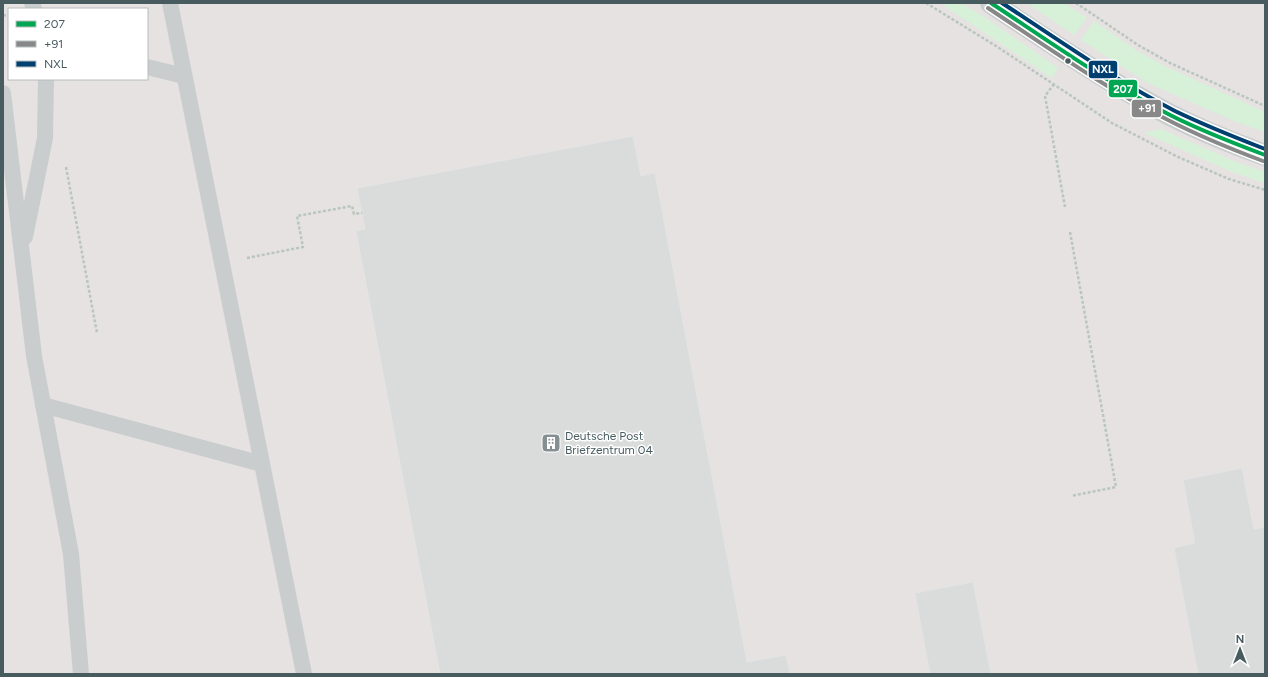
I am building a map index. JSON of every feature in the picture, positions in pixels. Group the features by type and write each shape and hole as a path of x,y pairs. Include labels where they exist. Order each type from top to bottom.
{"street":[{"path":"991,3 1147,102 1234,144 1265,155"}],"lane":[{"path":"170,3 304,674"},
{"path":"148,67 184,76"},
{"path":"22,251 45,138 46,80"},
{"path":"3,94 34,356 71,554 81,674"},
{"path":"44,405 262,464"}],"path":[{"path":"926,3 983,38 1112,123 1165,150 1229,179 1265,190"},
{"path":"1076,3 1138,45 1164,60 1265,106"},
{"path":"1056,80 1045,96 1065,207"},
{"path":"66,166 97,333"},
{"path":"222,263 303,247 297,216 352,206 354,214 362,213"},
{"path":"1070,232 1116,487 1071,496"}],"shaded area":[{"path":"3,3 1265,3 1265,674 3,674"}],"green space":[{"path":"940,3 961,3 986,18 1058,68 1052,78"},
{"path":"1027,3 1065,3 1087,18 1074,35"},
{"path":"1094,21 1137,51 1169,68 1265,112 1265,132 1234,121 1148,83 1081,40"},
{"path":"1161,129 1234,161 1265,172 1265,183 1230,171 1144,133"}],"building":[{"name":"Deutsche Post Briefzentrum 04","path":"633,136 641,176 655,173 747,662 786,655 790,674 440,674 356,231 365,229 357,188"},
{"path":"1242,468 1254,529 1265,527 1265,674 1198,674 1174,548 1195,543 1183,480"},
{"path":"973,582 991,674 930,674 915,593"}],"transit line":[{"name":"207","path":"991,3 1080,62 1149,104 1195,127 1265,155"},
{"name":"NXL","path":"1002,3 1087,59 1153,99 1197,121 1265,149"},
{"name":"+91","path":"988,8 1076,67 1145,108 1203,137 1263,161"}],"place":[{"name":"Deutsche Post Briefzentrum 04","path":"551,443"}]}
